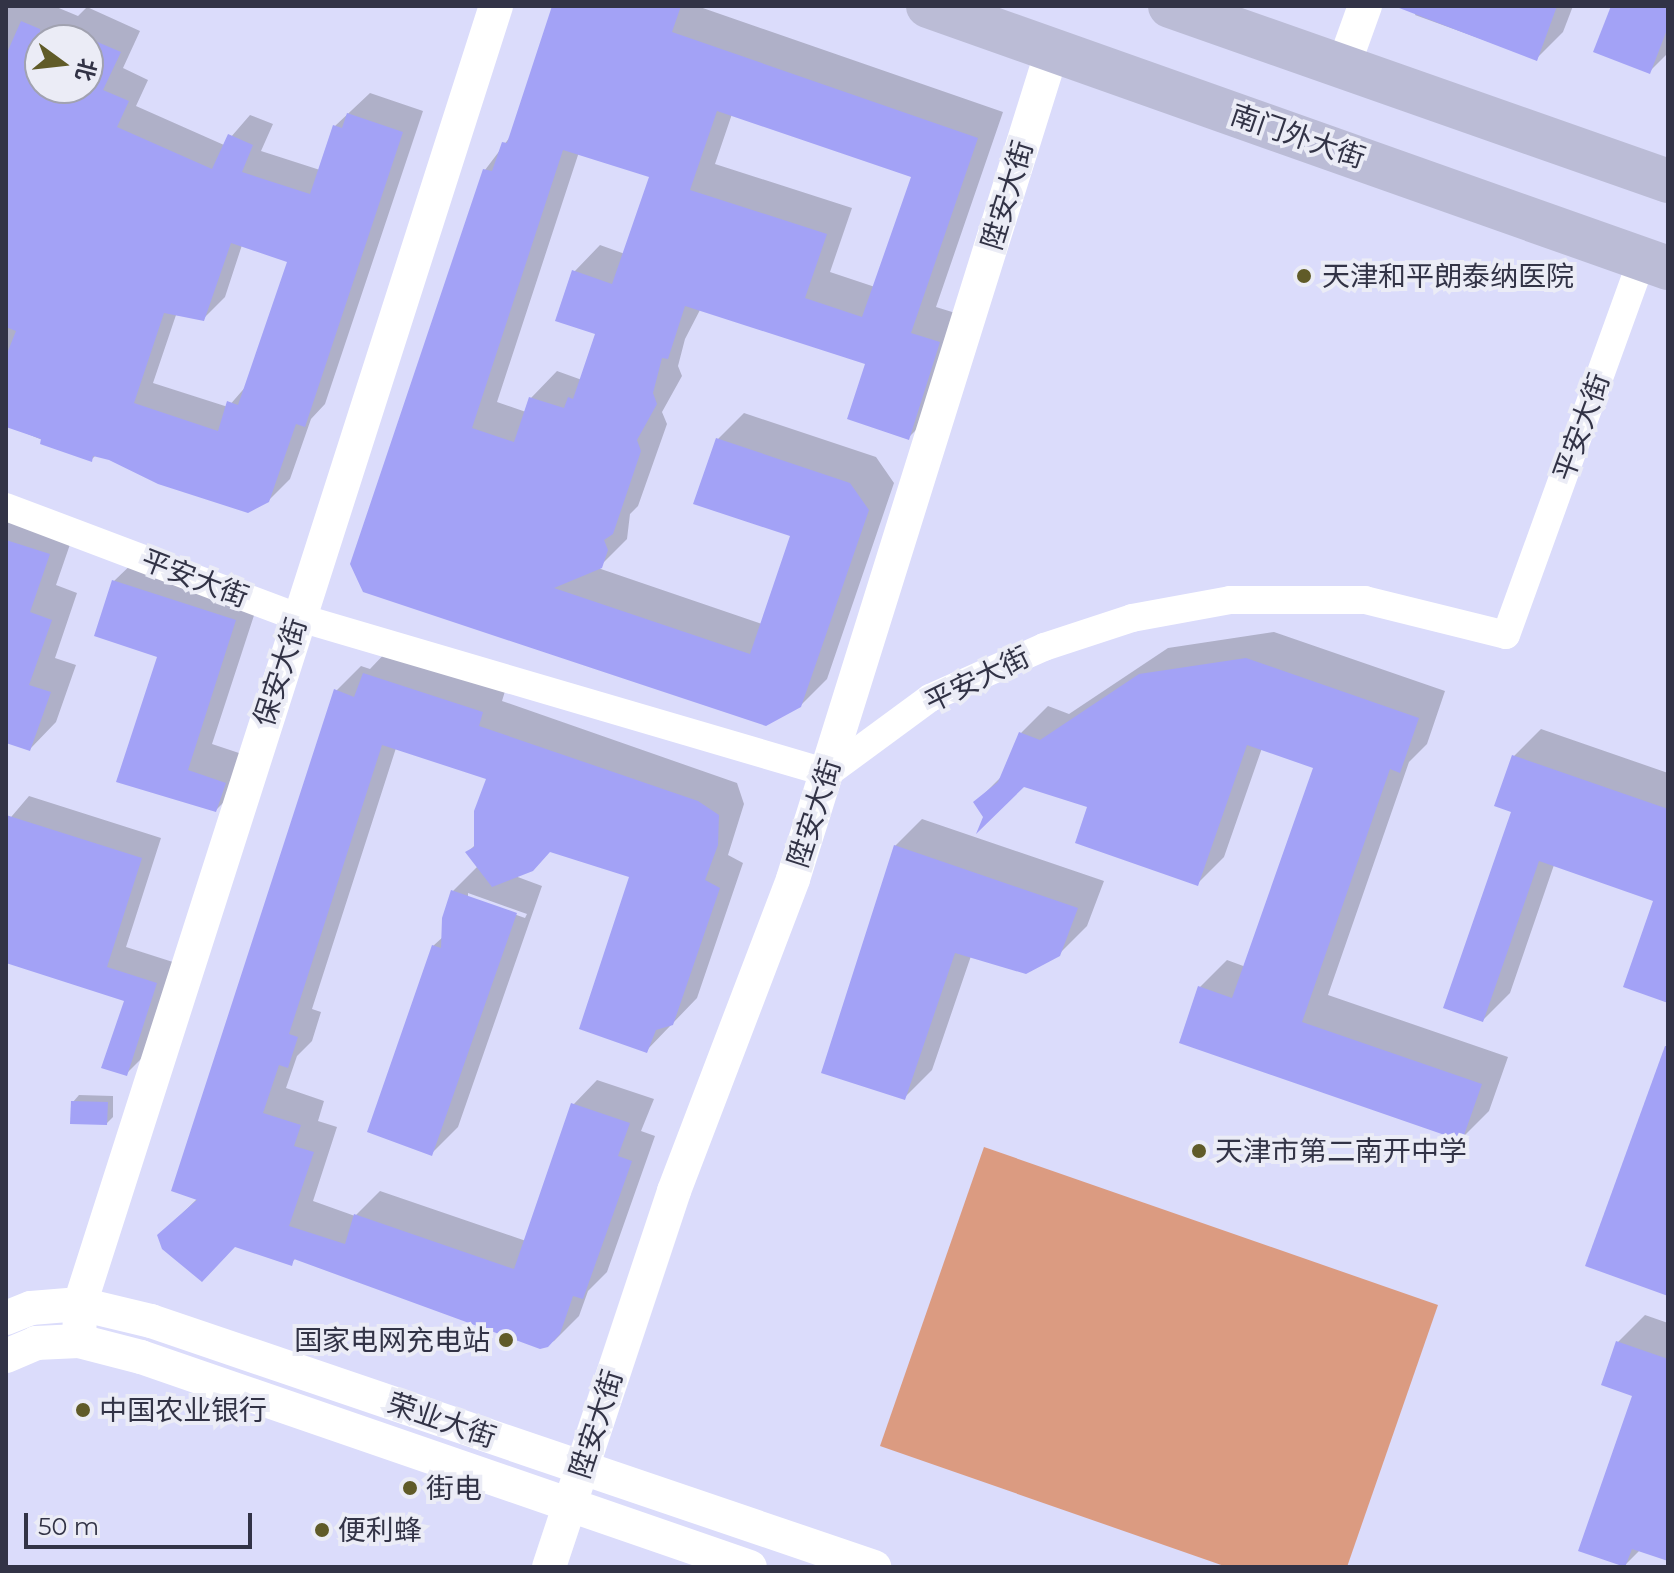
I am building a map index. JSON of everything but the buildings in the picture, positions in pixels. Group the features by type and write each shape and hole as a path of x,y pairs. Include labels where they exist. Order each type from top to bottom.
{"main road":[{"name":"南门外大街","path":"928,6 1655,264"},
{"path":"1170,6 1668,181"}],"street":[{"name":"保安大街","path":"79,1341 80,1304 297,617 496,6"},
{"path":"1343,67 1365,6"},
{"name":"陞安大街","path":"549,1567 674,1191 828,773 1052,51"},
{"name":"平安大街","path":"6,507 297,617 828,773 930,698 1044,647 1132,618 1230,600 1365,600 1506,635 1655,264"},
{"name":"荣业大街","path":"6,1318 31,1308 80,1304 151,1321 874,1567"},
{"name":"荣业大街","path":"6,1356 36,1343 79,1341 272,1399 750,1567"}],"shaded area":[{"path":"984,1147 1438,1305 1347,1567 1227,1567 880,1446"}],"place":[{"name":"天津和平朗泰纳医院","path":"1304,276"},
{"name":"天津市第二南开中学","path":"1199,1151"},
{"name":"国家电网充电站","path":"506,1340"},
{"name":"中国农业银行","path":"83,1410"},
{"name":"街电","path":"410,1488"},
{"name":"便利蜂","path":"322,1530"}]}
